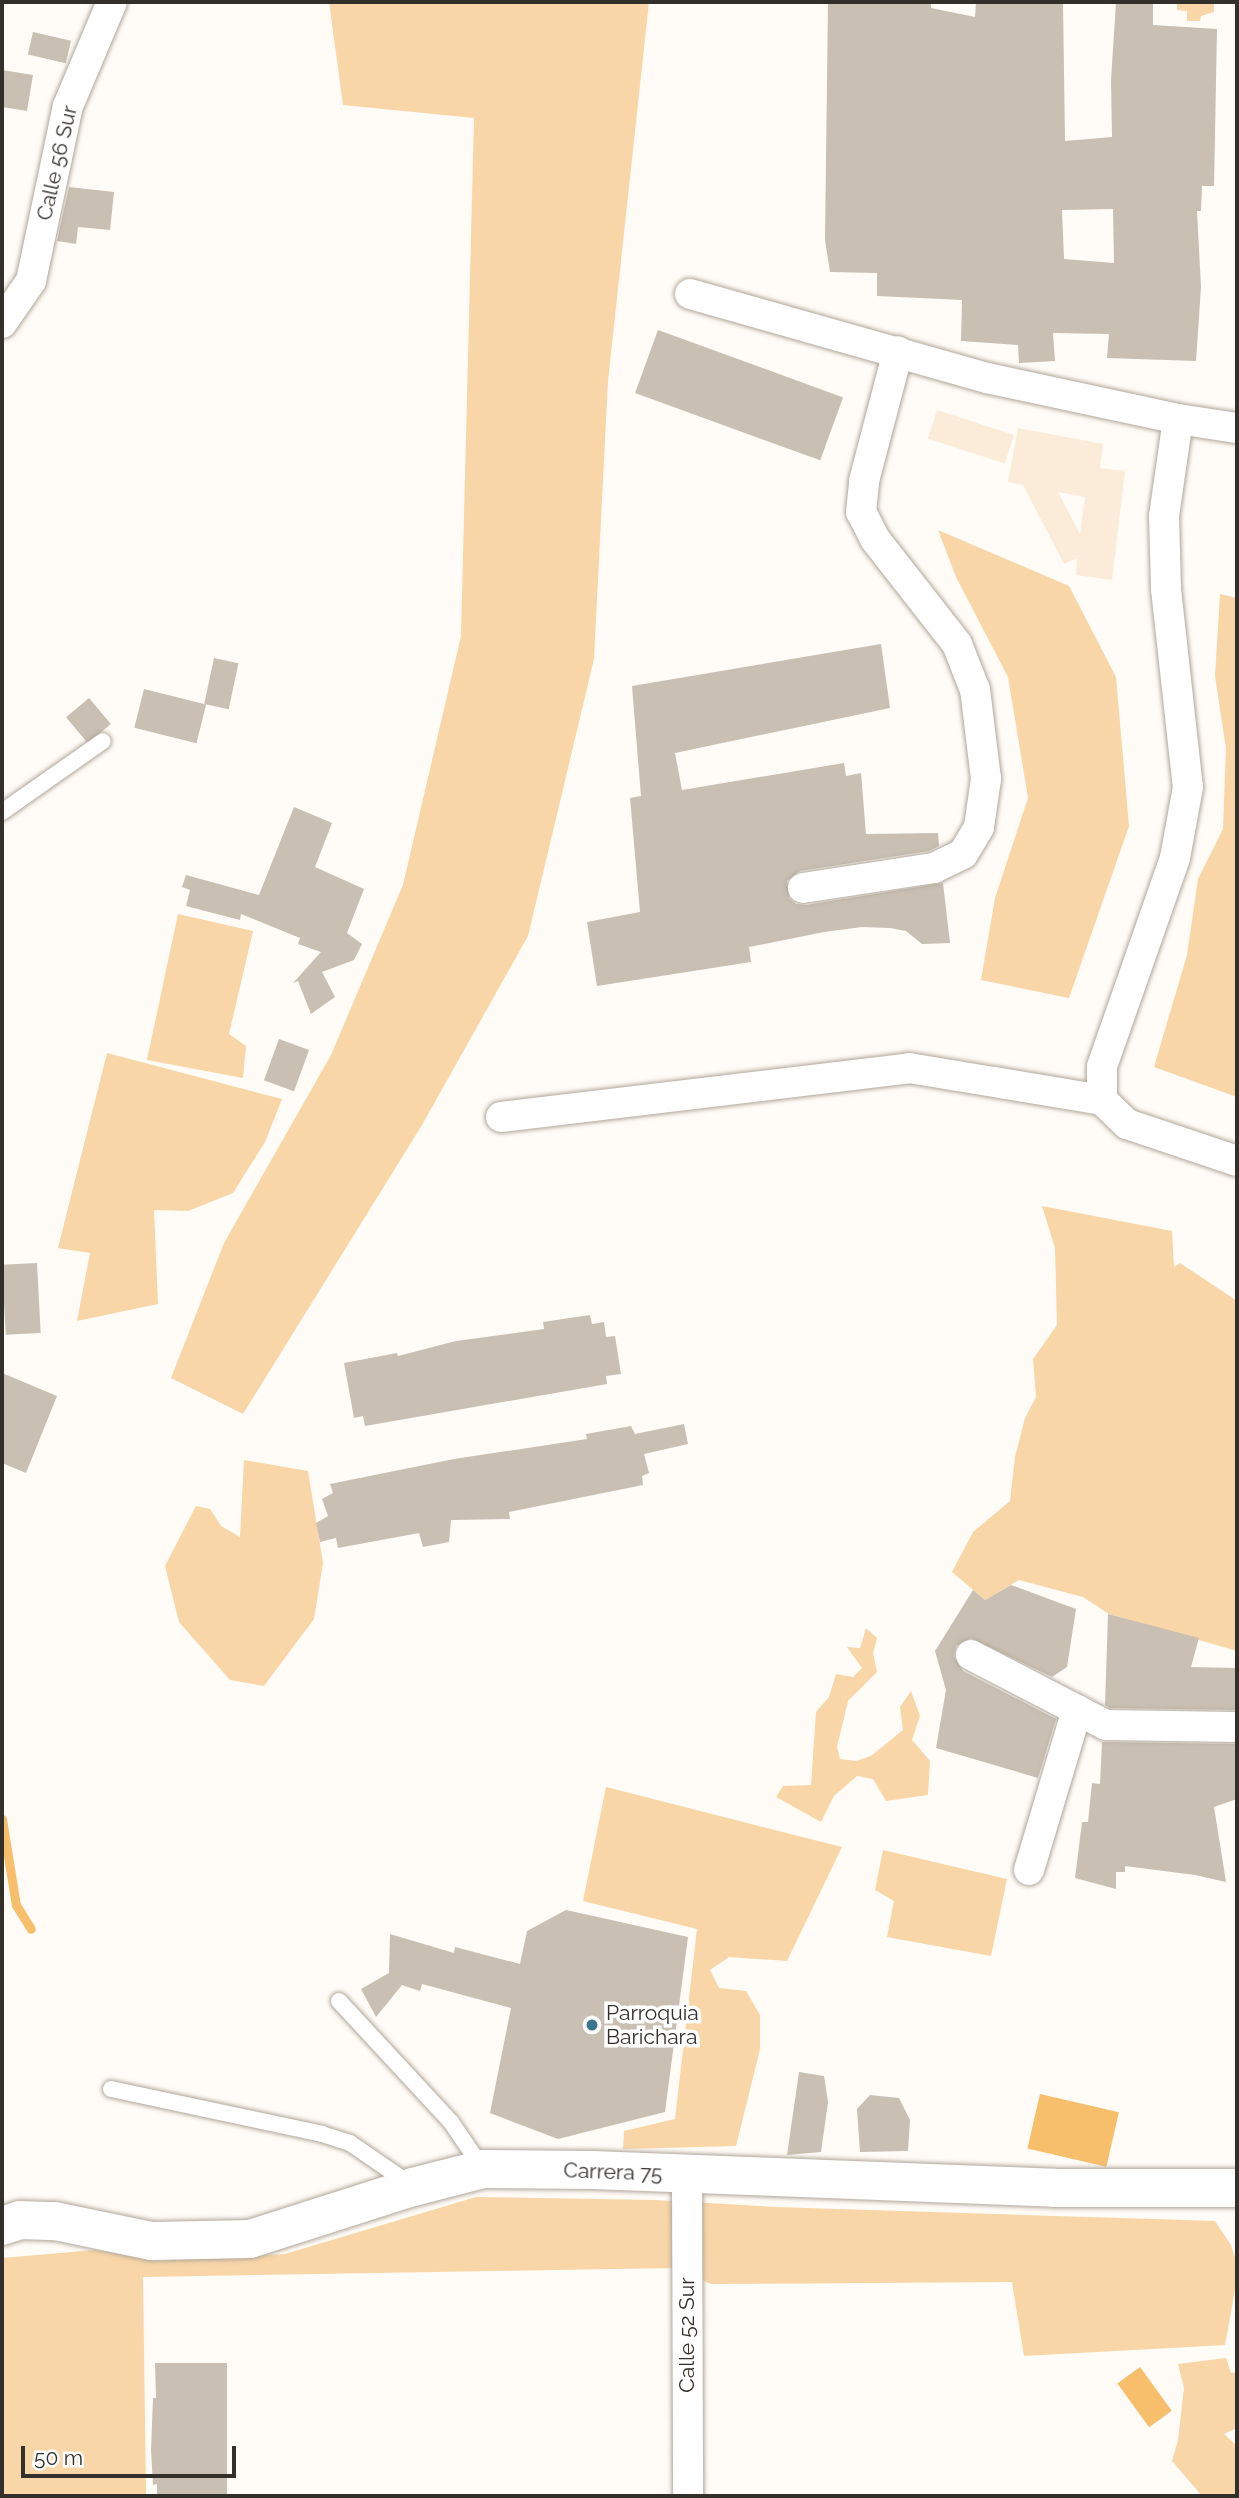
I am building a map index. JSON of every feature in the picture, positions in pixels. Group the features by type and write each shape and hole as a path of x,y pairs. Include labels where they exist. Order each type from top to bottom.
{"street":[{"name":"Calle 56 Sur","path":"2,323 31,281 68,106 112,2"},
{"path":"691,294 987,378 1178,419 1237,428"},
{"path":"803,888 934,868 963,854 979,827 986,779 975,690 957,644 875,539 861,512 864,481 898,351"},
{"path":"1102,1100 1102,1067 1175,858 1188,787 1166,576 1164,516 1178,419"},
{"path":"500,1117 909,1068 1102,1100 1127,1124 1237,1161"},
{"path":"971,1655 1106,1725 1237,1727"},
{"path":"1030,1870 1077,1710"},
{"name":"Carrera 75","path":"2,2226 20,2220 55,2221 152,2241 250,2239 414,2187 483,2169 1055,2188 1237,2188"},
{"name":"Calle 52 Sur","path":"687,2174 688,2496"}],"lane":[{"path":"2,812 103,741"},
{"path":"339,2001 451,2122 483,2169"},
{"path":"111,2089 322,2134 350,2143 414,2187"}],"shaded area":[{"path":"329,2 649,2 608,381 594,659 528,936 422,1125 243,1414 171,1378 224,1243 331,1055 403,885 461,636 474,118 343,105"},
{"path":"1177,2 1214,2 1214,12 1201,16 1200,21 1187,21 1187,11 1177,10"},
{"path":"937,410 1014,435 1005,464 928,439"},
{"path":"1018,428 1103,444 1100,468 1125,471 1112,580 1076,575 1077,558 1064,564 1023,485 1008,482","holes":["1058,492 1085,497 1080,534"]},
{"path":"938,530 1069,586 1116,677 1129,826 1069,998 981,980 995,898 1028,798 1008,677 956,577"},
{"path":"1220,594 1237,598 1237,1097 1154,1067 1187,955 1198,879 1223,829 1226,749 1215,676"},
{"path":"178,914 253,931 229,1034 246,1046 243,1078 147,1060"},
{"path":"107,1053 282,1099 265,1142 233,1193 188,1211 154,1210 158,1304 77,1321 90,1253 58,1248"},
{"path":"1042,1206 1172,1231 1174,1267 1180,1263 1237,1301 1237,1651 1109,1614 1083,1597 1019,1580 985,1600 952,1572 973,1532 1010,1501 1015,1457 1025,1418 1036,1397 1033,1359 1057,1325 1055,1248"},
{"path":"244,1460 308,1471 323,1563 314,1619 264,1686 230,1680 179,1622 165,1566 196,1506 210,1509 221,1526 240,1537"},
{"path":"866,1628 877,1638 873,1653 877,1672 848,1701 837,1747 840,1759 856,1761 871,1756 903,1730 900,1707 911,1691 920,1716 912,1740 930,1761 928,1795 886,1801 873,1779 857,1776 834,1796 821,1822 776,1797 783,1786 811,1785 816,1712 829,1697 836,1674 853,1677 862,1668 847,1647 860,1648"},
{"path":"606,1787 842,1847 787,1961 729,1957 710,1970 719,1988 746,1991 760,2015 760,2049 736,2146 623,2149 624,2131 675,2119 697,1929 583,1901"},
{"path":"883,1850 1007,1879 991,1956 887,1937 894,1901 875,1890"},
{"path":"1040,2094 1119,2112 1106,2167 1027,2149"},
{"path":"476,2197 655,2200 776,2207 1215,2221 1231,2245 1237,2264 1237,2279 1225,2345 1024,2356 1012,2282 711,2284 674,2268 143,2277 146,2496 2,2496 2,2258 95,2250 156,2261 285,2254"},
{"path":"1226,2358 1231,2373 1237,2372 1237,2428 1224,2434 1237,2446 1237,2496 1202,2496 1172,2461 1178,2440 1184,2388 1178,2364"},
{"path":"1140,2367 1172,2411 1149,2427 1117,2383"}],"building":[{"path":"828,2 931,2 931,8 975,17 976,2 1063,2 1065,141 1112,137 1111,80 1116,2 1153,2 1153,25 1217,29 1214,186 1202,186 1201,211 1197,211 1201,287 1196,361 1107,358 1109,334 1053,333 1055,361 1019,363 1018,345 961,341 962,300 877,296 877,273 830,272 825,240","holes":["1113,209 1114,263 1064,259 1062,210"]},
{"path":"33,32 71,41 66,63 28,54"},
{"path":"2,70 33,75 27,111 2,107"},
{"path":"69,187 114,192 110,230 78,227 76,244 57,241"},
{"path":"658,330 843,397 820,460 635,393"},
{"path":"881,644 890,708 675,753 682,790 844,763 846,776 861,773 866,834 938,833 939,846 929,851 800,871 787,881 789,898 796,904 806,905 943,883 950,943 922,944 906,931 862,927 749,947 751,962 597,986 587,922 640,912 630,798 641,796 632,686"},
{"path":"214,658 238,663 229,709 204,704"},
{"path":"144,689 206,704 196,743 134,728"},
{"path":"89,698 111,724 88,743 66,717"},
{"path":"294,807 332,823 315,867 364,889 347,933 362,944 354,960 322,972 335,997 311,1014 298,981 293,983 321,952 298,944 300,938 241,914 240,920 186,906 190,890 182,887 186,875 259,895"},
{"path":"279,1039 309,1050 294,1091 264,1080"},
{"path":"37,1263 41,1333 6,1335 2,1265"},
{"path":"590,1315 592,1324 604,1322 606,1337 615,1336 621,1374 606,1376 607,1384 365,1426 363,1416 354,1418 344,1363 397,1353 398,1356 456,1341 544,1329 543,1322"},
{"path":"2,1373 57,1396 26,1473 2,1463"},
{"path":"684,1424 688,1444 644,1454 649,1473 642,1476 643,1485 509,1512 510,1519 451,1520 449,1542 423,1547 419,1533 338,1548 336,1538 320,1542 316,1523 328,1516 322,1499 333,1493 330,1484 454,1459 587,1439 586,1434 631,1426 635,1434"},
{"path":"1011,1585 1076,1609 1067,1667 1052,1677 971,1638 956,1646 954,1656 963,1671 1056,1719 1038,1778 936,1748 946,1690 935,1651 973,1590 985,1600"},
{"path":"1108,1614 1199,1638 1191,1667 1237,1668 1237,1710 1110,1708 1105,1705"},
{"path":"1102,1742 1237,1744 1237,1799 1214,1807 1226,1882 1125,1866 1125,1872 1116,1872 1116,1889 1075,1878 1082,1822 1088,1822 1092,1783 1100,1784"},
{"name":"Parroquia Barichara","path":"566,1910 688,1937 665,2112 558,2139 490,2113 511,2008 422,1984 420,1991 402,1985 376,2017 361,1989 389,1973 390,1934 454,1953 455,1947 520,1964 527,1931"},
{"path":"799,2072 824,2076 828,2102 821,2152 787,2155"},
{"path":"870,2095 899,2098 910,2120 908,2151 860,2152 857,2109"},
{"path":"155,2363 227,2363 227,2496 157,2496 157,2484 153,2485 151,2450 153,2398 156,2398"}],"waterway":[{"path":"2,1819 16,1905 31,1929"}],"place":[{"name":"Parroquia Barichara","path":"592,2025"}]}
